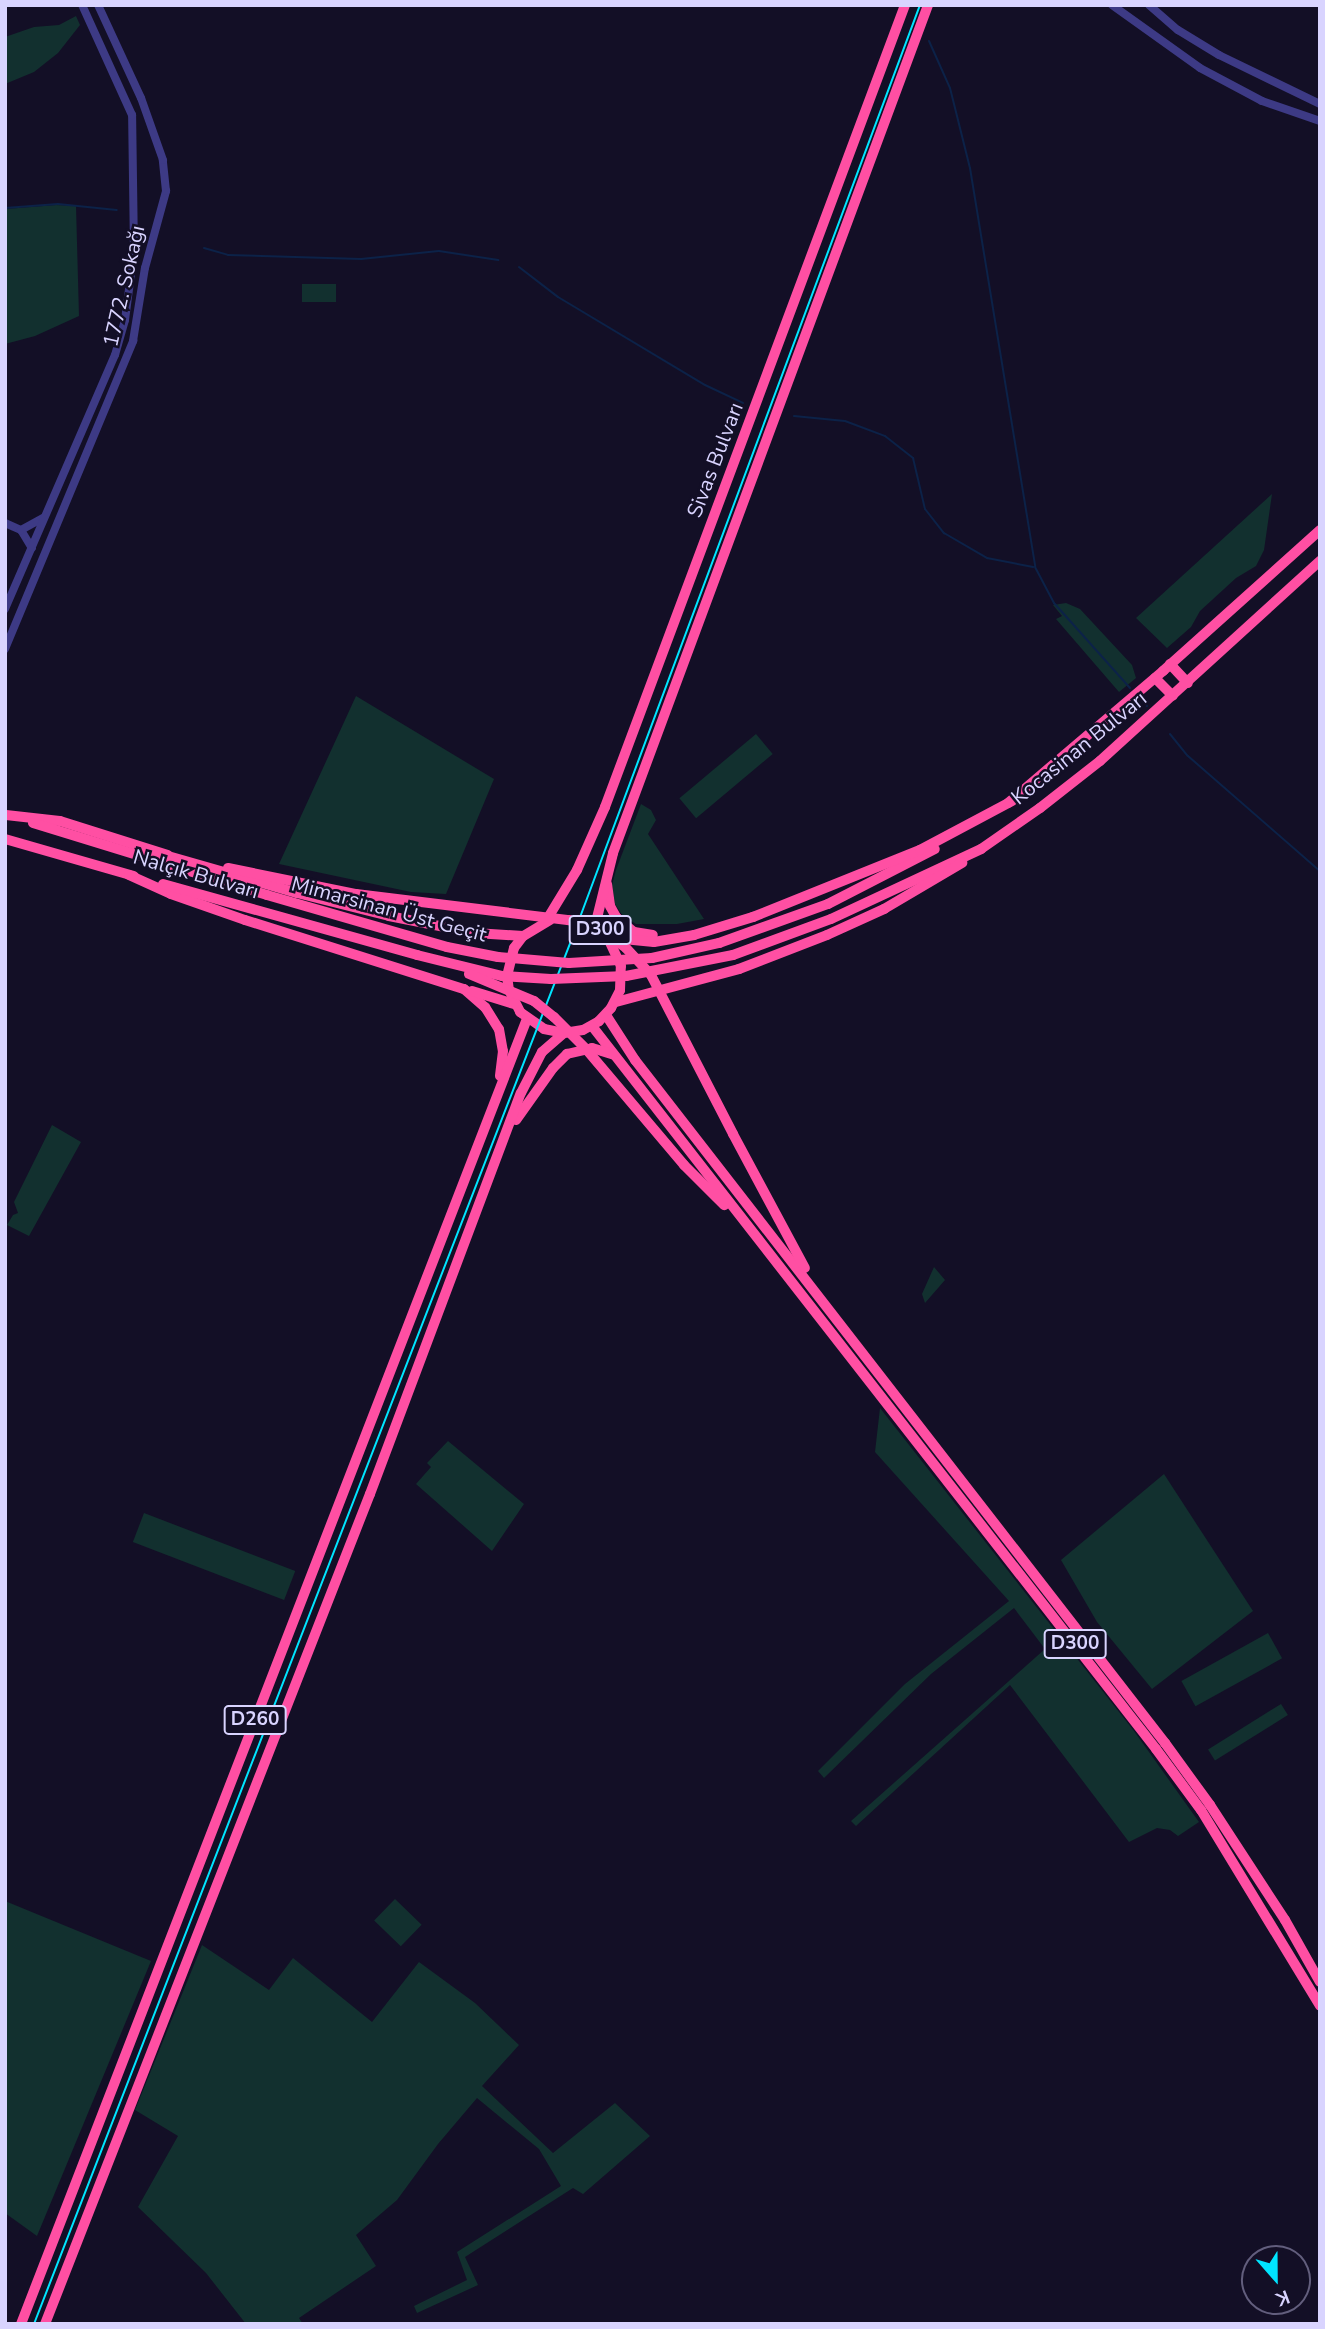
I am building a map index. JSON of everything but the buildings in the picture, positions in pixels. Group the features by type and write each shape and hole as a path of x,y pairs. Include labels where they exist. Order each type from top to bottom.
{"highway":[{"name":"Sivas Bulvarı","path":"546,921 577,870 605,807 905,5"},
{"name":"Sivas Bulvarı","path":"595,926 607,872 928,5"},
{"name":"Kocasinan Bulvarı","path":"1012,801 1155,678 1320,530"},
{"name":"Kocasinan Bulvarı","path":"831,919 981,849 1076,780 1173,696 1320,561"},
{"path":"1170,664 1188,682"},
{"path":"1155,678 1173,696"},
{"path":"604,933 618,954 622,978 615,1002 606,1014 592,1026 564,1033 544,1029 527,1019 514,1004 507,976 514,947 523,936 546,921 572,918 595,926 620,941 654,942 694,935 836,886 920,850 1012,801"},
{"name":"Mimarsinan Üst Geçit","path":"267,895 447,947 498,957 569,963 652,958 719,943 828,904 924,856 1012,801"},
{"path":"5,815 60,821 251,881 389,916 475,933 523,936"},
{"name":"Nalçık Bulvarı","path":"5,815 267,895"},
{"name":"Nalçık Bulvarı","path":"5,839 417,956"},
{"path":"615,1002 738,969 827,935 944,876 981,849"},
{"name":"D300","path":"161,854 355,894 537,915 569,920 602,931 626,948 650,975 817,1292"},
{"path":"607,872 610,906 627,928 645,935 694,935"},
{"path":"130,875 171,894 232,916 514,1004"},
{"name":"Mimarsinan Üst Geçit","path":"417,956 502,976 551,979 626,976 733,955 831,919"},
{"name":"D300","path":"417,956 508,989 534,1001 554,1017 586,1049 684,1165 753,1232"},
{"path":"460,987 485,1007 501,1036 502,1070 489,1117"},
{"name":"D300","path":"606,1014 640,1067 817,1292 1210,1805 1285,1920 1320,1982"},
{"path":"489,1117 527,1019"},
{"name":"D300","path":"592,1026 1156,1749 1201,1811 1320,2006"},
{"path":"508,1131 538,1058 564,1033"},
{"path":"508,1131 553,1068 567,1054 592,1048 615,1056"},
{"name":"D260","path":"21,2324 489,1117"},
{"name":"D260","path":"45,2324 508,1131"}],"street":[{"name":"1772. Sokağı","path":"5,609 115,355 125,320 134,251 132,115 82,5"},
{"name":"1772. Sokağı","path":"5,649 134,341 145,268 166,191 167,176 163,160 141,98 98,5"},
{"path":"1112,5 1177,52 1224,81 1262,101 1320,121"},
{"path":"1149,5 1178,30 1219,55 1320,104"},
{"path":"21,530 45,516"},
{"path":"5,523 21,530 32,548"}],"green space":[{"path":"76,16 80,25 58,53 34,72 5,84 5,37 34,27 59,25"},
{"path":"76,206 79,316 35,336 5,344 5,209"},
{"path":"302,284 336,284 336,302 302,302"},
{"path":"1272,494 1264,550 1256,566 1236,578 1200,611 1191,627 1167,648 1136,618"},
{"path":"1066,603 1080,609 1132,665 1136,678 1119,692 1056,619 1062,616 1053,605"},
{"path":"356,696 494,779 446,894 411,892 279,864"},
{"path":"756,734 773,754 696,818 679,798"},
{"path":"641,804 651,810 656,820 648,834 704,919 677,924 636,924 623,916 615,904 612,885"},
{"path":"52,1125 81,1142 29,1236 7,1225 13,1215 18,1213 14,1202"},
{"path":"934,1267 945,1280 925,1303 922,1294"},
{"path":"880,1408 1134,1731 1199,1822 1178,1836 1170,1830 1157,1828 1129,1842 1010,1685 856,1826 851,1821 1045,1649 1014,1608 931,1674 824,1778 818,1771 905,1684 1009,1601 875,1452"},
{"path":"448,1441 524,1504 492,1551 416,1484 431,1467 427,1463"},
{"path":"1164,1474 1253,1611 1152,1689 1097,1622 1061,1560"},
{"path":"144,1513 295,1571 284,1600 133,1542"},
{"path":"1268,1633 1282,1658 1195,1706 1181,1681"},
{"path":"1281,1704 1288,1715 1215,1761 1208,1750"},
{"path":"395,1899 422,1925 401,1946 374,1921"},
{"path":"5,1901 151,1961 37,2236 5,2213"},
{"path":"202,1945 269,1990 293,1958 372,2022 419,1962 475,2003 519,2045 482,2086 553,2153 615,2103 650,2136 583,2194 573,2188 465,2257 478,2285 417,2313 414,2306 467,2280 457,2252 561,2186 539,2149 477,2098 438,2144 397,2200 356,2235 376,2266 299,2318 303,2324 246,2324 206,2273 138,2207 178,2136 135,2110"}],"waterway":[{"path":"929,41 950,88 970,168 1035,567 1054,603 1130,688"},
{"path":"5,208 58,204 117,210"},
{"path":"204,248 228,255 361,259 439,251 498,260"},
{"path":"519,267 558,297 705,385 743,403"},
{"path":"794,416 845,421 885,436 913,458 925,509 944,533 987,558 1033,567"},
{"path":"1142,701 1147,706"},
{"path":"1170,734 1188,756 1320,871"}],"tram line":[{"path":"34,2324 579,920 920,5"}]}
